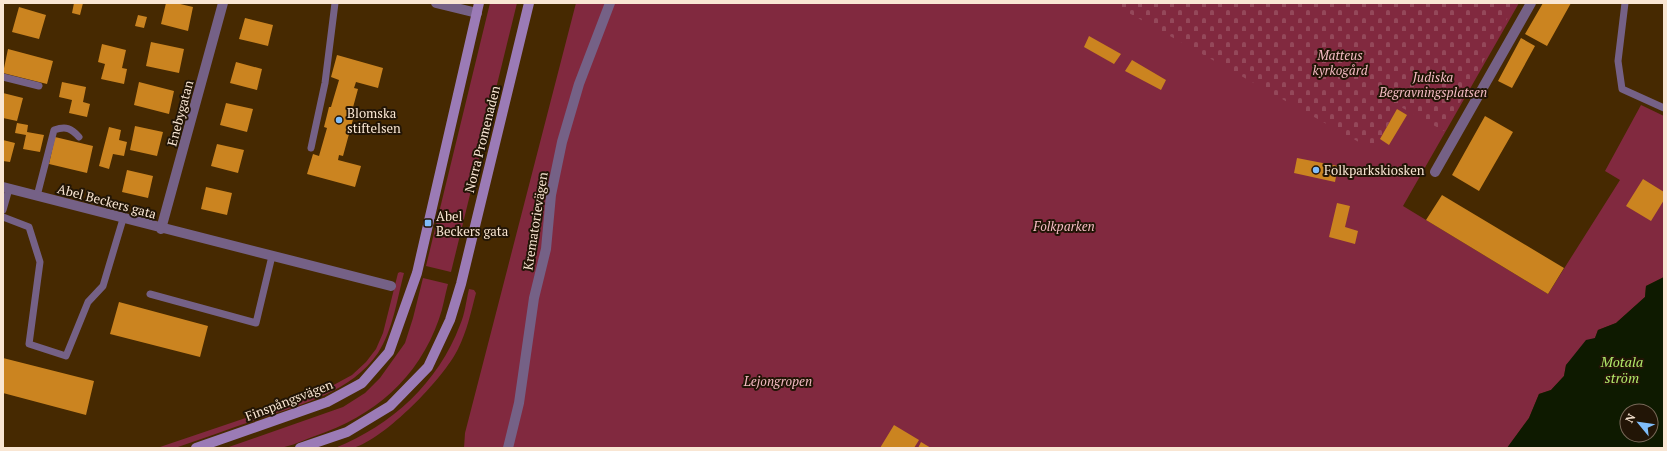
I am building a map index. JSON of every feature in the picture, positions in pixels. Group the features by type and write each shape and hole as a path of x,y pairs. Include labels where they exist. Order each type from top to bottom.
{"main road":[{"name":"Norra Promenaden","path":"300,448 347,432 390,406 428,367 450,320 455,304 529,3"},
{"name":"Finspångsvägen","path":"196,448 327,402 362,383 390,352 417,273 478,8"}],"street":[{"name":"Enebygatan","path":"161,229 223,3"},
{"path":"436,3 478,8"},
{"name":"Krematorievägen","path":"508,448 519,403 534,298 546,249 551,195 562,142 579,84 610,3"},
{"path":"1435,172 1530,3"},
{"name":"Abel Beckers gata","path":"6,188 161,229 391,286"}],"lane":[{"path":"311,148 325,83 335,3"},
{"path":"1626,3 1618,61 1622,89 1664,108"},
{"path":"3,77 39,86"},
{"path":"37,196 54,130 63,127 72,129 79,137"},
{"path":"3,210 6,188"},
{"path":"3,217 29,227 40,262 29,344 66,356 88,302 103,286 122,219"},
{"path":"150,294 256,323 272,256"}],"green space":[{"path":"490,3 517,3 451,272 426,266"},
{"name":"Folkparken","path":"576,3 1519,3 1403,206 1548,294 1620,180 1605,171 1641,105 1664,116 1664,277 1646,286 1645,297 1616,323 1598,330 1595,338 1566,365 1564,376 1551,390 1539,394 1529,418 1507,448 464,448 465,433"},
{"name":"Matteus kyrkogård","path":"1111,3 1516,3 1444,131 1399,106 1373,150"},
{"path":"398,273 404,273 394,314 383,344 378,353 367,366 354,378 325,395 309,402 175,448 157,448 317,394 352,375 366,362 376,349 383,333"},
{"path":"423,278 448,284 439,319 419,360 406,377 375,406 336,428 280,448 226,448 343,407 365,393 380,378 405,343"},
{"path":"469,289 474,290 476,293 461,342 451,361 427,391 381,433 353,448 335,448 356,438 394,414 411,400 426,383 451,346 462,321"}],"water":[{"name":"Motala ström","path":"1664,277 1664,448 1507,448 1529,418 1539,394 1551,390 1564,376 1566,365 1586,340 1595,338 1598,330 1616,323 1645,297 1646,286"}],"building":[{"path":"74,3 83,3 80,15 72,13"},
{"path":"166,3 176,3 193,7 188,31 161,24"},
{"path":"1543,3 1571,3 1547,46 1525,34"},
{"path":"19,7 46,15 39,39 12,32"},
{"path":"138,15 147,17 144,28 135,26"},
{"path":"245,18 273,25 268,46 239,39"},
{"path":"1089,36 1121,54 1114,64 1084,47"},
{"path":"1521,38 1535,46 1512,88 1498,81"},
{"path":"151,42 184,49 179,73 146,66"},
{"path":"102,44 126,50 122,68 127,69 124,84 101,79 105,64 98,62"},
{"path":"8,49 53,61 47,84 3,73"},
{"name":"Blomska stiftelsen","path":"337,55 383,68 378,88 356,82 354,88 358,89 352,111 355,112 343,156 339,155 338,160 361,166 355,187 307,174 313,154 319,156 327,128 324,127 329,107 331,107 339,80 331,77"},
{"path":"1132,60 1166,80 1161,90 1125,71"},
{"path":"236,62 262,69 257,90 230,83"},
{"path":"62,82 86,87 83,102 90,104 87,117 69,113 72,100 59,97"},
{"path":"139,82 174,91 169,114 134,105"},
{"path":"3,93 23,98 17,121 3,118"},
{"path":"226,103 253,109 247,132 220,125"},
{"path":"1397,109 1407,115 1389,145 1380,139"},
{"path":"1485,116 1513,132 1479,191 1452,175"},
{"path":"17,123 28,125 27,132 44,135 40,152 23,149 26,135 15,133"},
{"path":"135,126 163,132 157,156 130,150"},
{"path":"109,127 121,130 119,140 127,142 124,156 113,154 109,169 99,166"},
{"path":"55,137 93,146 87,173 49,164"},
{"path":"3,140 15,143 10,162 3,161"},
{"path":"217,144 244,150 238,173 211,166"},
{"name":"Folkparkskiosken","path":"1297,158 1338,166 1335,182 1294,173"},
{"path":"127,170 153,176 148,198 122,192"},
{"path":"1643,179 1664,192 1664,200 1651,221 1626,206"},
{"path":"206,187 232,193 227,215 201,209"},
{"path":"1442,195 1564,268 1548,294 1426,220"},
{"path":"1337,203 1350,206 1345,227 1358,231 1355,244 1329,237"},
{"path":"119,302 208,326 200,357 110,334"},
{"path":"3,358 94,381 86,415 3,393"},
{"path":"894,425 919,440 914,448 880,448"},
{"path":"921,442 931,448 918,448"}],"place":[{"name":"Blomska stiftelsen","path":"339,120"},
{"name":"Folkparkskiosken","path":"1316,170"},
{"name":"Abel Beckers gata","path":"428,223"}],"park label":[{"name":"Judiska Begravningsplatsen","path":"1433,84"},
{"name":"Lejongropen","path":"778,381"}]}
